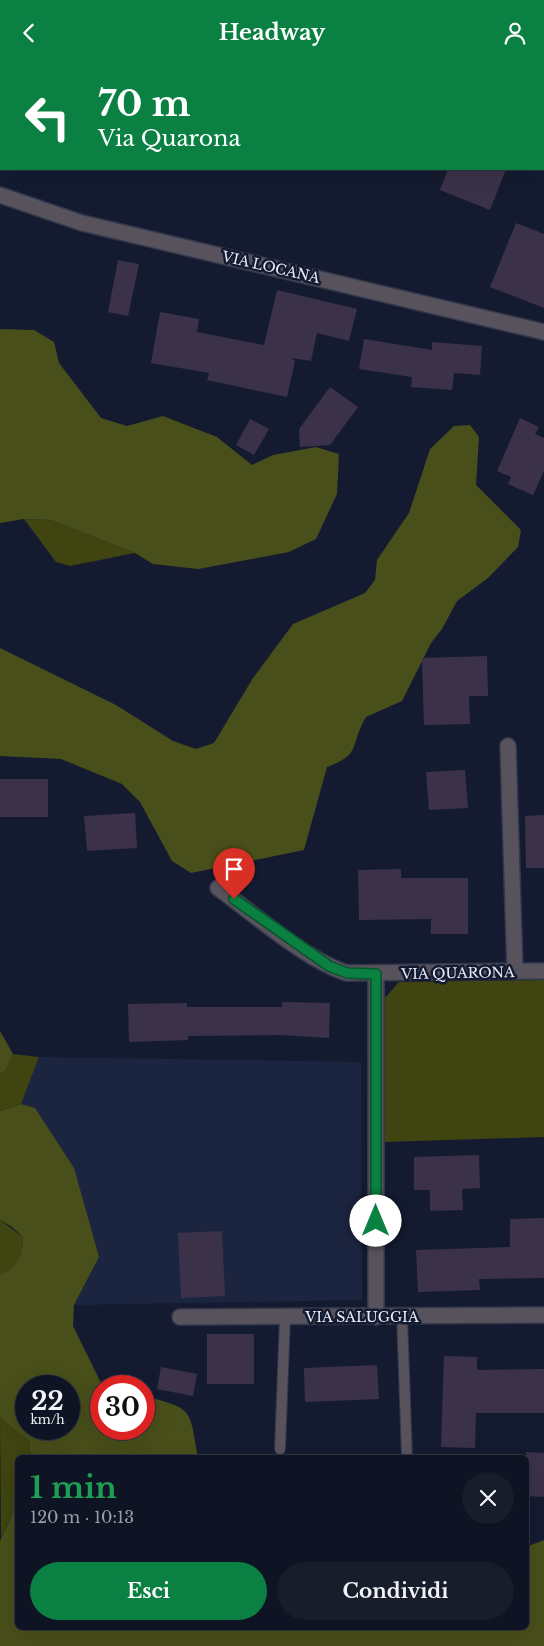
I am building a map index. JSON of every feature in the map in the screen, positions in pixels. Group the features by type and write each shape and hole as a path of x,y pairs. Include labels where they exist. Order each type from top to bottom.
{"street":[{"name":"VIA LOCANA","path":"0,195 82,223 544,332"},
{"path":"508,746 515,972"},
{"name":"VIA QUARONA","path":"218,888 329,966 347,973 544,971"},
{"path":"376,974 376,1317"},
{"name":"VIA SALUGGIA","path":"180,1317 544,1315"}],"lane":[{"path":"402,1316 407,1455"},
{"path":"280,1449 285,1317"}],"shaded area":[{"path":"39,1057 361,1062 362,1300 74,1305 99,1257 35,1108 21,1104"}],"green space":[{"path":"0,329 34,330 54,342 59,363 101,418 127,426 163,416 217,437 252,465 273,455 316,447 339,454 337,494 316,539 289,552 198,569 153,564 135,553 50,520 24,519 0,523"},
{"path":"470,425 479,437 476,485 521,530 518,547 488,578 457,601 442,629 431,643 402,701 366,717 351,753 346,758 327,767 304,850 191,873 172,861 140,802 122,784 61,759 0,756 0,648 116,705 173,741 196,749 214,743 253,678 293,624 365,593 375,580 377,560 409,513 430,449 454,426"},
{"path":"24,519 50,520 135,553 70,566 56,562"},
{"path":"544,980 544,1137 385,1142 384,999 399,982"},
{"path":"0,1031 13,1054 5,1071 0,1074"},
{"path":"13,1054 39,1057 21,1104 0,1111 0,1074 5,1071"},
{"path":"21,1104 35,1108 74,1168 99,1257 74,1305 73,1326 97,1375 90,1375 90,1440 155,1440 155,1399 181,1408 186,1413 193,1429 198,1455 31,1455 28,1440 80,1440 80,1375 15,1375 15,1430 0,1418 0,1275 18,1261 22,1251 23,1237 12,1227 0,1220 0,1111"},
{"path":"0,1220 23,1237 19,1261 0,1275"},
{"path":"0,1418 15,1430 15,1440 29,1441 31,1455 15,1455 15,1508 1,1538"},
{"path":"15,1508 15,1630 529,1630 529,1546 544,1540 544,1646 0,1646 0,1541"}],"building":[{"path":"448,170 506,170 490,210 440,190"},
{"path":"516,223 544,234 544,308 490,287"},
{"path":"118,260 139,264 128,316 108,312"},
{"path":"277,290 357,309 349,341 317,333 311,361 291,358 295,361 287,397 207,380 209,373 151,363 160,312 199,319 197,332 264,345"},
{"path":"364,339 432,350 432,342 482,346 480,375 454,373 452,390 411,387 412,377 359,369"},
{"path":"330,387 358,407 330,445 300,447 299,429"},
{"path":"520,418 539,427 535,434 544,438 544,471 533,495 508,484 511,477 497,471"},
{"path":"250,419 269,429 254,455 236,445"},
{"path":"487,656 488,696 469,696 470,724 424,725 422,658"},
{"path":"465,770 468,808 429,810 426,772"},
{"path":"0,779 48,779 48,817 0,817"},
{"path":"135,813 137,848 87,851 84,816"},
{"path":"544,815 544,868 526,868 525,816"},
{"path":"401,869 401,878 468,878 468,934 431,934 431,919 359,920 358,870"},
{"path":"282,1002 330,1003 329,1038 281,1035 188,1036 188,1040 129,1042 128,1004 187,1003 187,1007 282,1007"},
{"path":"479,1155 480,1188 462,1189 463,1210 430,1211 430,1190 414,1190 414,1157"},
{"path":"544,1218 544,1278 479,1279 480,1290 418,1292 416,1250 510,1247 510,1219"},
{"path":"222,1231 225,1296 181,1298 178,1233"},
{"path":"207,1334 254,1334 254,1384 207,1384"},
{"path":"444,1356 477,1357 477,1370 544,1369 544,1413 476,1413 475,1448 441,1447"},
{"path":"377,1365 379,1399 305,1402 304,1368"},
{"path":"161,1367 197,1374 193,1396 157,1389"},
{"path":"526,1452 544,1453 544,1497 529,1496 529,1455 526,1455"}],"route":[{"path":"234,899 312,956 329,966 347,973 376,974 376,1221"}]}
